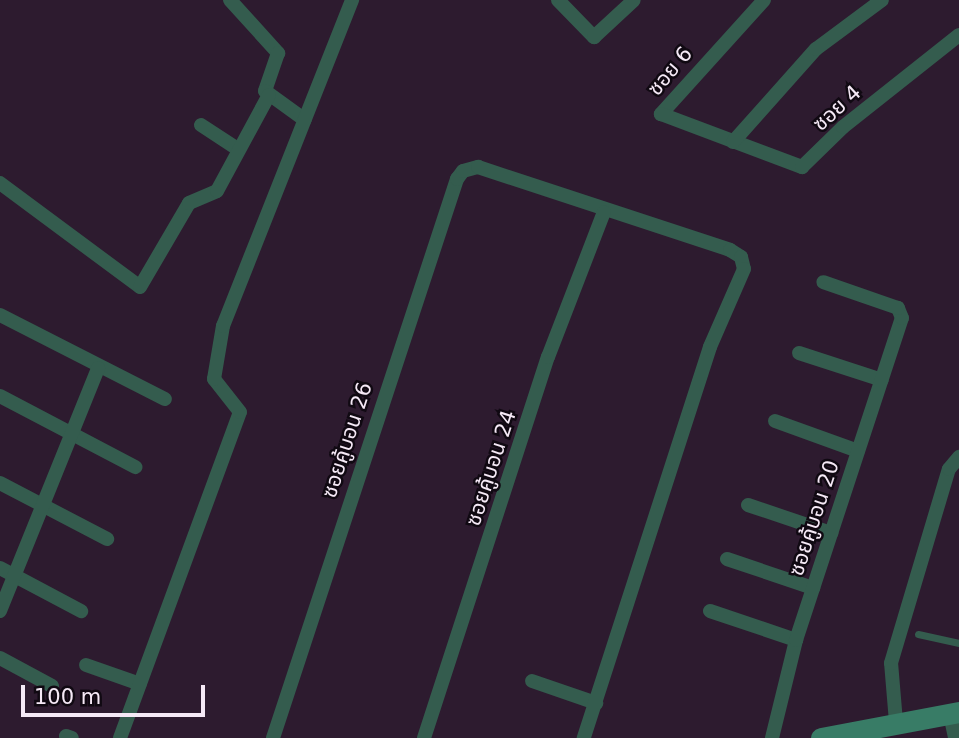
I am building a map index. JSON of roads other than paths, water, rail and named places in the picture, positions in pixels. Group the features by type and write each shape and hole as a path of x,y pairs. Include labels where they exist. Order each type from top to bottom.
{"main road":[{"path":"821,738 955,713"}],"street":[{"path":"229,0 278,52 265,91 305,120"},
{"path":"120,738 240,412 214,379 223,326 352,0"},
{"path":"558,0 594,37 634,0"},
{"name":"ซอย 6","path":"733,142 663,116 662,110 764,0"},
{"path":"733,142 816,49 882,0"},
{"name":"ซอย 4","path":"733,142 802,167 959,35"},
{"path":"0,183 140,287 189,203 217,191 269,95"},
{"path":"201,125 239,150"},
{"name":"ซอยคู้บอน 26","path":"273,738 457,180 463,171 478,167 604,212"},
{"path":"584,738 710,347 744,269 741,257 730,250 604,212"},
{"name":"ซอยคู้บอน 24","path":"424,738 548,357 604,212"},
{"name":"ซอยคู้บอน 20","path":"772,738 796,640 902,312 823,282"},
{"path":"0,314 98,368 165,399"},
{"path":"799,353 881,380"},
{"path":"0,611 17,578 71,432 98,368"},
{"path":"0,396 135,467"},
{"path":"775,421 858,451"},
{"path":"896,722 891,663 949,469 959,457"},
{"path":"0,483 107,539"},
{"path":"748,505 831,533"},
{"path":"727,559 813,588"},
{"path":"0,568 81,611"},
{"path":"710,611 796,640"},
{"path":"0,657 52,686"},
{"path":"86,665 140,684"},
{"path":"532,681 596,703"},
{"path":"955,713 955,738"}],"lane":[{"path":"918,635 959,643"}]}
